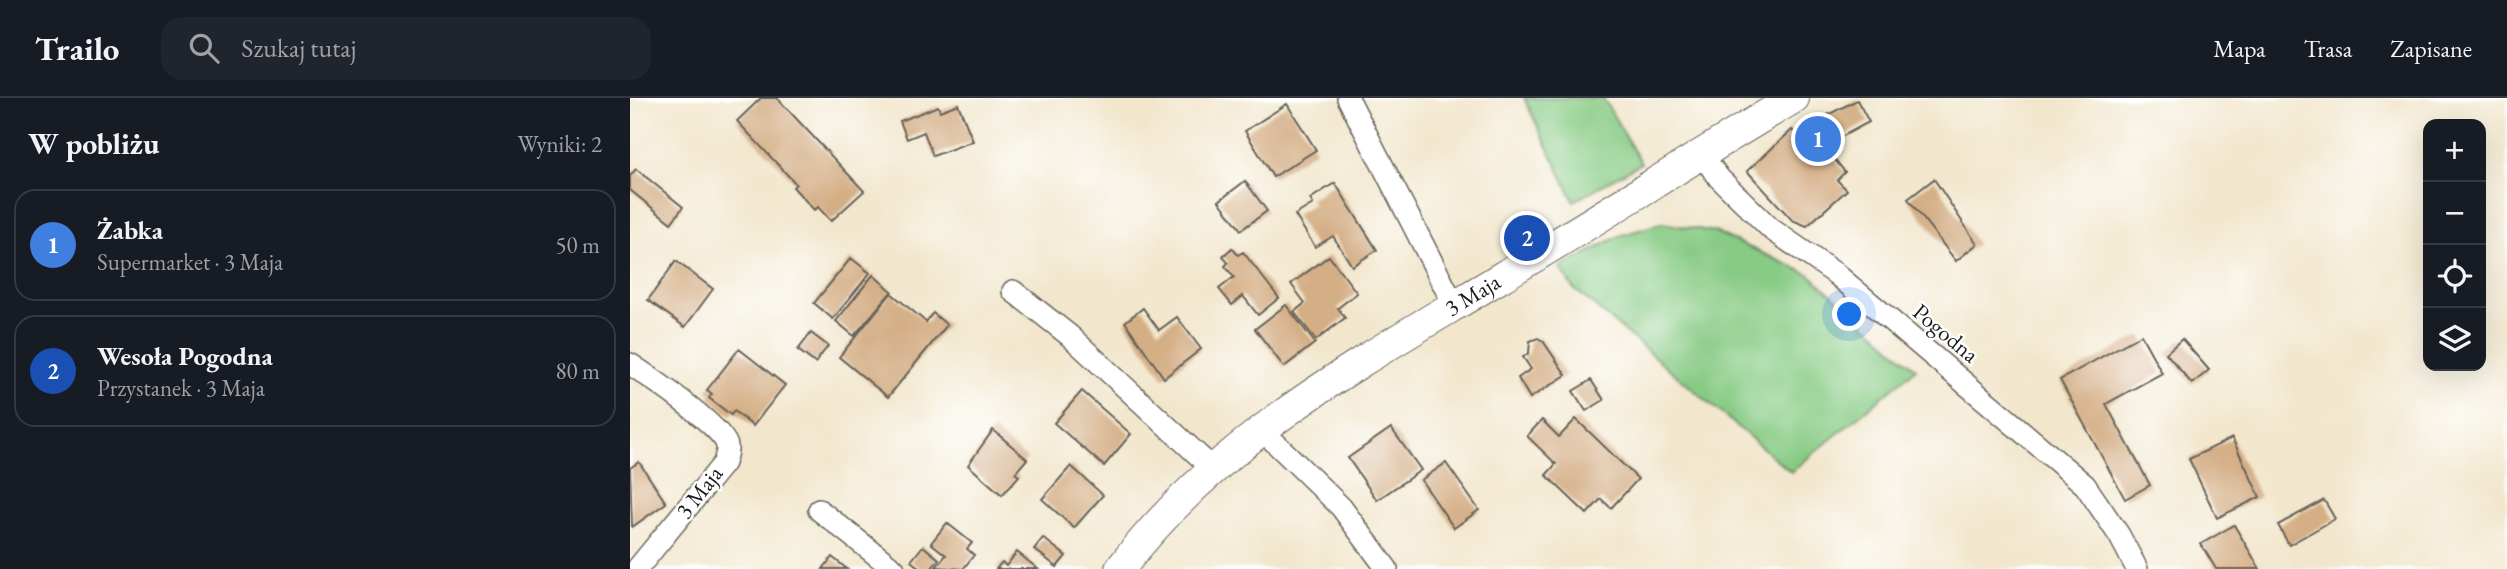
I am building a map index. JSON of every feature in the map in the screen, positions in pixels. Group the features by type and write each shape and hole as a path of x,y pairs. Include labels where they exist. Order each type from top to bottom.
{"street":[{"path":"1348,98 1454,305"},
{"name":"3 Maja","path":"1120,569 1144,537 1212,468 1307,396 1794,98"},
{"name":"Pogodna","path":"1702,155 1719,178 1771,229 1836,274 2085,485 2119,535 2137,569"},
{"path":"1013,290 1070,336 1212,468"},
{"name":"3 Maja","path":"630,364 719,432 727,446 724,463 637,569"},
{"path":"1261,429 1340,507 1387,569"},
{"path":"819,510 894,569"}],"green space":[{"path":"1524,98 1603,98 1641,163 1574,201"},
{"path":"1662,223 1715,232 1809,274 1916,369 1791,472 1573,288 1560,268 1619,236"}],"building":[{"path":"761,98 777,98 864,191 831,221 818,207 814,210 793,187 796,184 737,121"},
{"path":"1857,100 1869,122 1824,146 1845,172 1837,180 1847,190 1807,226 1792,220 1747,171 1792,130 1794,132"},
{"path":"958,104 973,141 933,156 924,132 907,139 900,121 938,106 940,111"},
{"path":"1287,104 1316,150 1273,177 1245,131"},
{"path":"636,169 683,207 671,223 630,190 630,176"},
{"path":"1934,179 1977,244 1956,261 1908,199"},
{"path":"1245,181 1267,211 1241,230 1219,201"},
{"path":"1335,183 1377,250 1352,266 1333,236 1315,247 1295,215 1313,204 1310,199"},
{"path":"1232,248 1238,255 1243,252 1279,298 1258,315 1243,296 1232,305 1219,289 1234,277 1225,266 1228,263 1223,256"},
{"path":"1329,256 1357,293 1338,308 1345,318 1316,340 1294,312 1305,303 1291,284"},
{"path":"851,258 870,273 833,319 814,303"},
{"path":"676,261 713,289 685,327 648,300"},
{"path":"873,275 892,291 854,336 836,321"},
{"path":"891,293 926,322 933,313 947,325 888,397 839,357"},
{"path":"1286,305 1315,343 1284,367 1255,329"},
{"path":"1143,308 1159,330 1177,317 1201,349 1164,378 1125,322"},
{"path":"811,333 828,346 815,363 798,350"},
{"path":"2141,335 2162,373 2106,404 2150,485 2125,499 2060,380"},
{"path":"1538,338 1543,341 1566,375 1530,398 1518,378 1531,369 1523,357 1529,353 1530,341"},
{"path":"2182,339 2209,370 2192,384 2166,353"},
{"path":"739,349 785,385 753,426 734,411 731,415 709,398 712,394 707,390"},
{"path":"1591,380 1604,400 1586,411 1573,391"},
{"path":"1082,391 1131,434 1104,466 1054,423"},
{"path":"1576,419 1638,479 1611,508 1601,499 1587,514 1546,475 1556,464 1527,436 1542,420 1559,437"},
{"path":"1391,428 1421,470 1377,500 1348,458"},
{"path":"993,430 1027,459 1015,473 1019,476 1002,495 968,465"},
{"path":"2232,438 2260,497 2217,518 2189,459"},
{"path":"639,462 666,503 632,527 630,468"},
{"path":"1446,463 1479,510 1454,528 1421,480"},
{"path":"1071,466 1103,495 1074,528 1042,499"},
{"path":"2324,500 2335,519 2289,545 2278,525"},
{"path":"947,523 972,543 967,549 974,555 963,569 936,567 946,555 931,543"},
{"path":"2234,525 2260,569 2216,569 2201,544"},
{"path":"1043,538 1066,556 1057,567 1034,549"},
{"path":"923,546 939,559 931,569 921,569 911,561"},
{"path":"1017,552 1038,569 996,569 1002,562 1006,566"},
{"path":"832,557 847,569 823,569"}],"place":[{"name":"Żabka","path":"1818,139"},
{"name":"Wesoła Pogodna","path":"1527,238"}]}
